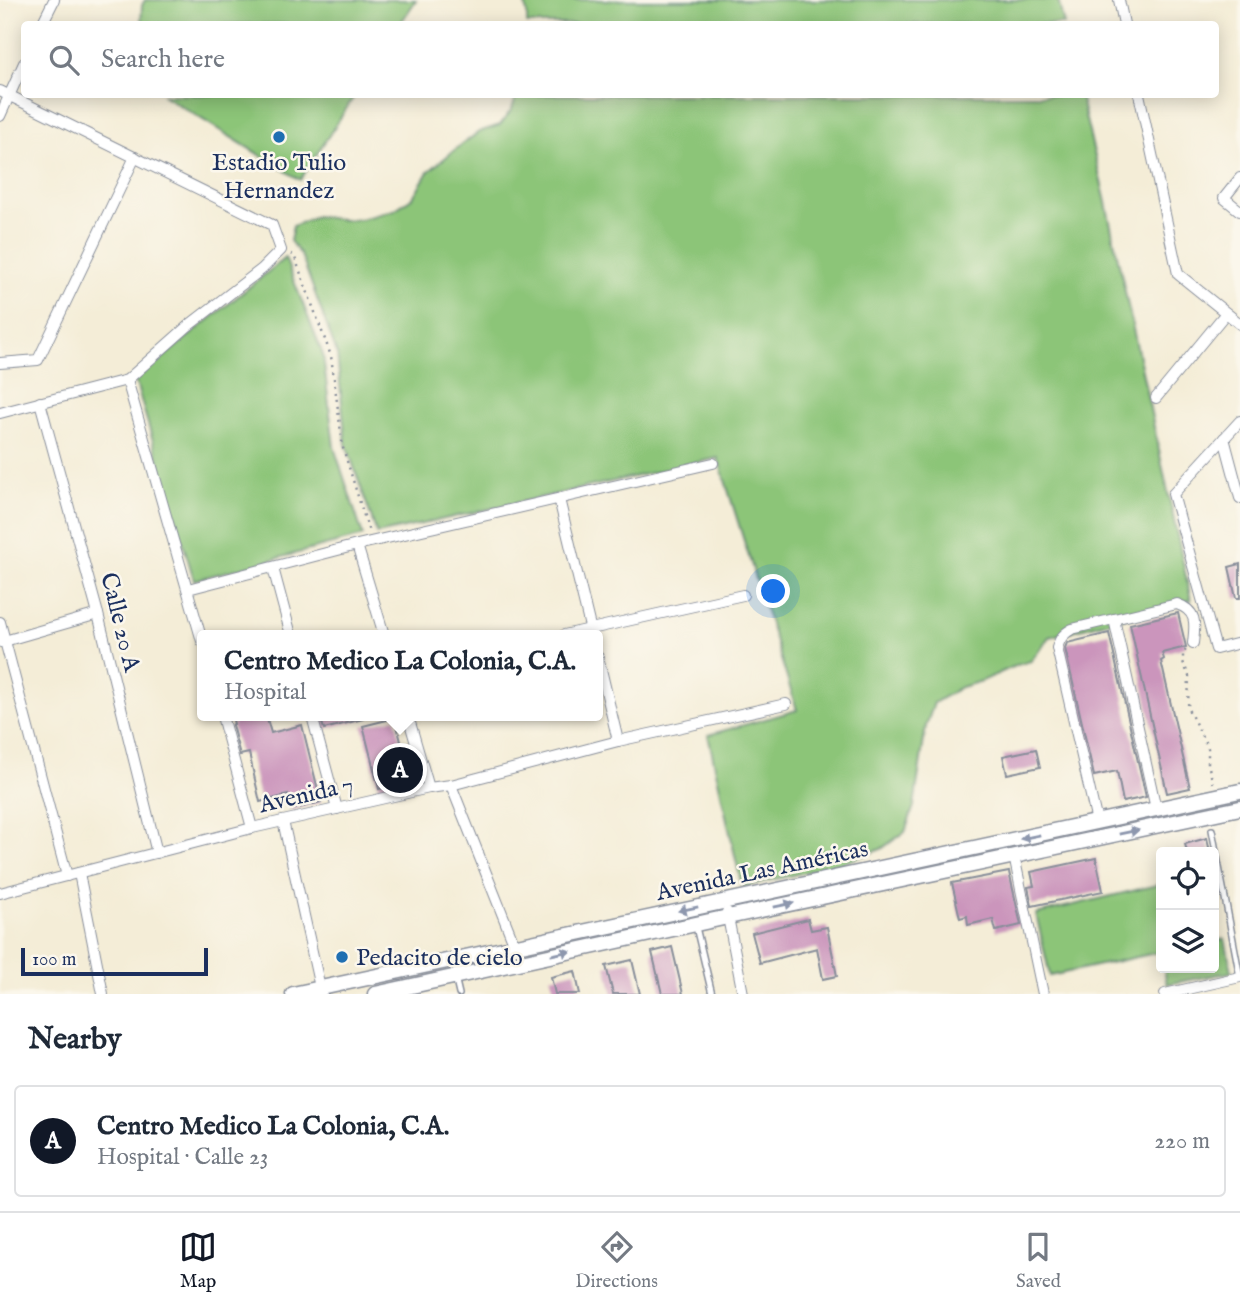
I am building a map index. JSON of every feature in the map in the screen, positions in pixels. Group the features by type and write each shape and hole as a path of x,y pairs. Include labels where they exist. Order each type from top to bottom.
{"main road":[{"name":"Avenida Las Américas","path":"293,994 321,991 515,946 1240,791"},
{"name":"Avenida Las Américas","path":"375,994 1240,808"}],"street":[{"path":"44,21 54,0"},
{"path":"1119,0 1123,21"},
{"path":"0,116 5,93 21,68"},
{"path":"0,413 127,380 281,250 272,225 5,93"},
{"path":"1140,98 1178,274 1240,324"},
{"path":"0,363 38,360 135,158"},
{"path":"1240,178 1224,198 1240,211"},
{"path":"1156,398 1226,313"},
{"path":"127,380 199,630"},
{"name":"Calle 20 A","path":"40,402 98,614 157,853"},
{"path":"1240,421 1173,494 1216,649 1240,643"},
{"path":"1224,438 1240,498"},
{"path":"188,589 357,545 713,463"},
{"path":"559,499 592,630"},
{"path":"357,545 382,630"},
{"path":"273,568 290,630"},
{"path":"600,630 743,595"},
{"path":"1097,822 1058,648 1063,634 1072,629 1177,604 1187,607 1192,615 1195,627 1193,643"},
{"path":"3,642 98,614"},
{"path":"1114,619 1156,809"},
{"path":"0,622 3,642 67,876"},
{"path":"603,678 618,741"},
{"name":"Avenida 7","path":"0,893 252,828 451,785 618,741 786,704"},
{"path":"223,721 252,828"},
{"path":"313,721 337,808"},
{"path":"409,721 429,788"},
{"path":"451,785 515,946"},
{"path":"283,821 321,991"},
{"path":"1014,856 1043,994"},
{"path":"79,873 103,994"},
{"path":"725,901 743,994"},
{"path":"1165,994 1240,977"}],"lane":[{"path":"1212,830 1240,977"},
{"path":"695,924 712,994"},
{"path":"455,976 459,994"}],"path":[{"path":"281,250 294,255 331,356 343,448 372,542"},
{"path":"1193,643 1183,653 1183,662 1189,676 1188,709 1208,748 1208,764 1216,796"}],"green space":[{"path":"145,0 416,0 402,21 141,21"},
{"path":"524,0 1058,0 1063,21 527,21"},
{"name":"Estadio Tulio Hernandez","path":"168,98 353,98 300,180"},
{"path":"516,98 1081,98 1105,198 1191,600 1049,637 1031,661 961,687 934,703 926,726 914,806 905,832 881,849 840,864 742,887 708,735 797,710 718,458 377,534 346,444 337,354 301,255 290,241 293,226 316,216 344,220 361,219 394,210 413,197 428,172 479,132 500,125 512,109"},
{"path":"285,258 323,355 334,447 363,536 194,580 135,380"},
{"path":"1156,885 1156,953 1050,976 1036,914"},
{"path":"1225,939 1232,972 1167,984 1165,973 1219,973 1219,940"}],"building":[{"path":"1240,564 1240,598 1236,598 1229,567"},
{"path":"1178,613 1186,647 1162,653 1164,659 1161,661 1190,788 1167,793 1130,624"},
{"path":"1109,633 1146,797 1123,802 1117,771 1094,776 1065,648 1067,643"},
{"path":"233,721 267,721 271,733 302,725 321,802 291,810 288,795 260,802 249,753 240,755 232,725"},
{"path":"322,721 355,721 324,729"},
{"path":"396,721 411,781 379,789 363,726"},
{"path":"1036,749 1040,767 1007,774 1003,756"},
{"path":"1207,838 1209,847 1186,847 1185,844"},
{"path":"1096,858 1103,891 1032,906 1028,887 1034,886 1031,872"},
{"path":"1009,872 1021,925 996,931 993,919 968,925 967,916 960,918 952,883"},
{"path":"808,919 811,930 827,927 837,976 823,979 817,948 760,963 752,933"},
{"path":"672,947 683,994 662,994 652,952"},
{"path":"632,960 640,994 613,994 606,966"},
{"path":"575,971 580,994 555,994 551,977"}],"place":[{"name":"Estadio Tulio Hernandez","path":"279,137"},
{"name":"Centro Medico La Colonia, C.A.","path":"400,770"},
{"name":"Pedacito de cielo","path":"342,957"}]}
